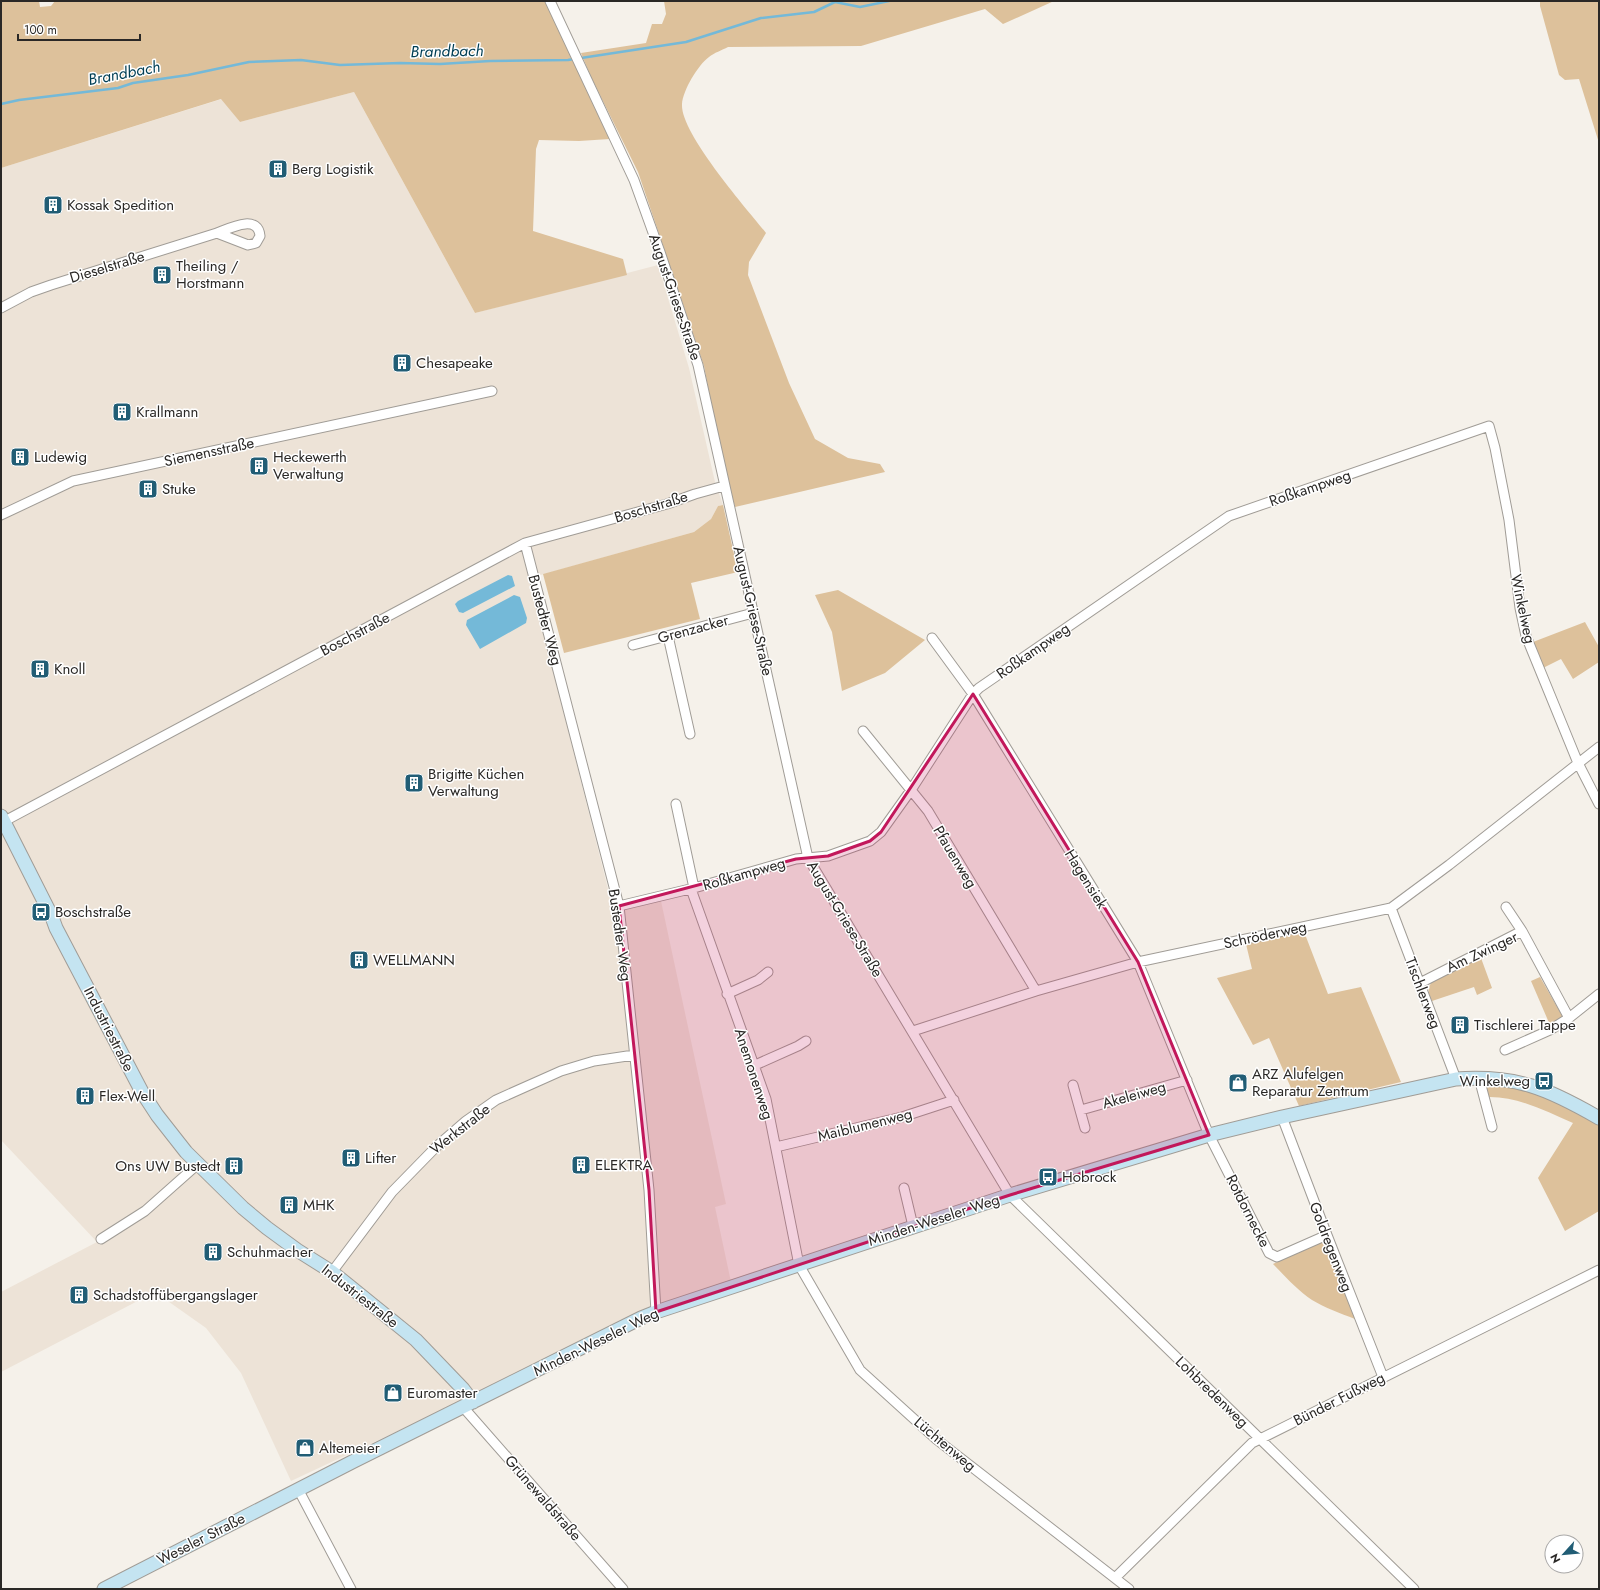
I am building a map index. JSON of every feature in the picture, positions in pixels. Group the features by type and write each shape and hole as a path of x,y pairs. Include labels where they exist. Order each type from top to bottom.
{"street":[{"name":"August-Griese-Straße","path":"550,1 634,180 698,365 808,858 1010,1195"},
{"name":"Dieselstraße","path":"1,308 31,292 51,285 217,233"},
{"name":"Siemensstraße","path":"1,515 73,481 492,391"},
{"name":"Roßkampweg","path":"618,906 693,888 796,859 828,856 870,840 881,832 911,790 973,694 986,683 1229,516 1489,426"},
{"name":"Winkelweg","path":"1489,426 1495,448 1509,520 1520,608 1526,636 1578,763 1599,804"},
{"name":"Boschstraße","path":"2,820 525,543 667,504 724,486"},
{"name":"Bustedter Weg","path":"525,543 618,906 649,1190 656,1312"},
{"name":"Grenzacker","path":"633,645 753,613"},
{"path":"668,636 690,734"},
{"name":"Hagensiek","path":"932,638 973,694 1138,962 1210,1135"},
{"name":"Pfauenweg","path":"863,731 928,811 1036,991"},
{"name":"Schröderweg","path":"912,1031 1036,991 1138,962 1391,908 1449,865 1599,747"},
{"name":"Anemonenweg","path":"676,804 693,888 727,994 752,1066 766,1100 799,1264"},
{"name":"Industriestraße","path":"2,820 52,917 56,928 142,1092 174,1138 243,1208 297,1250 332,1272 416,1340 462,1389 468,1405"},
{"name":"Tischlerweg","path":"1391,908 1456,1079"},
{"path":"1506,908 1522,931"},
{"name":"Am Zwinger","path":"1420,983 1522,931 1569,1018"},
{"path":"727,994 758,980 768,972"},
{"path":"1505,1050 1550,1030 1569,1018 1599,994"},
{"path":"752,1066 806,1041"},
{"name":"Werkstraße","path":"332,1272 392,1192 436,1147 466,1121 496,1100 561,1071 594,1061 634,1055"},
{"path":"1479,1078 1492,1127"},
{"name":"Minden-Weseler Weg","path":"298,1489 641,1318 656,1312 1010,1195 1210,1135 1282,1117 1456,1079 1506,1079 1535,1086 1552,1092 1599,1118"},
{"name":"Akeleiweg","path":"1080,1110 1187,1080"},
{"path":"1073,1085 1085,1128"},
{"name":"Maiblumenweg","path":"776,1147 902,1117 954,1100"},
{"name":"Goldregenweg","path":"1282,1117 1326,1235 1383,1377"},
{"name":"Rotdornecke","path":"1210,1135 1269,1253 1277,1257 1326,1235"},
{"path":"101,1239 144,1211 198,1164"},
{"path":"904,1188 913,1226"},
{"name":"Lohbredenweg","path":"1010,1195 1414,1589"},
{"name":"Lüchtenweg","path":"799,1264 860,1370 936,1439 1129,1589"},
{"name":"Bünder Fußweg","path":"1115,1578 1252,1443 1599,1270"},
{"name":"Grünewaldstraße","path":"468,1405 623,1589"},
{"path":"298,1489 351,1589"},
{"name":"Weseler Straße","path":"104,1589 298,1489"}],"highlighted area":[{"path":"973,694 1138,962 1209,1135 1010,1195 656,1312 649,1190 619,906 796,859 828,856 870,841 881,832"}],"shaded area":[{"path":"1,1 39,1 40,7 51,6 55,1 547,1 610,139 579,141 539,140 536,149 533,231 623,259 627,275 475,313 354,92 240,122 221,99 1,168"},
{"path":"664,1 1054,1 1003,24 985,9 861,46 728,47 713,54 700,66 685,92 682,104 684,117 691,133 702,151 730,189 766,233 749,262 748,275 789,383 815,439 848,458 880,464 885,472 735,507 722,461 704,366 638,172 591,77 581,53 646,43 652,24 662,24 666,14"},
{"path":"1540,1 1599,1 1599,143 1579,79 1565,80 1559,75 1540,6"},
{"path":"354,92 475,313 658,265 689,368 715,482 723,505 718,506 711,519 694,532 530,578 610,897 629,908 661,901 726,1204 715,1207 731,1282 451,1406 291,1481 241,1373 206,1328 155,1292 1,1372 1,1292 97,1242 1,1140 1,168 222,99 240,122"},
{"path":"723,505 738,572 691,583 700,619 564,653 543,574 694,532 711,519 718,506"},
{"path":"838,590 925,640 885,673 842,691 832,632 815,595"},
{"path":"1585,622 1599,647 1599,662 1573,679 1561,659 1543,668 1533,642"},
{"path":"1303,929 1328,994 1361,987 1401,1082 1299,1106 1269,1038 1253,1045 1217,978 1252,969 1245,940"},
{"path":"1481,958 1492,988 1477,995 1474,987 1432,1001 1429,994 1429,989 1432,982"},
{"path":"1540,977 1564,1019 1550,1025 1531,981"},
{"path":"1483,1082 1525,1087 1599,1123 1599,1211 1565,1231 1538,1178 1573,1123 1531,1105 1498,1097 1487,1097"},
{"path":"1317,1242 1324,1242 1327,1245 1355,1319 1327,1308 1312,1300 1296,1287 1273,1264"}],"water":[{"path":"508,575 512,576 515,586 463,613 459,612 455,604 458,601"},
{"path":"514,595 520,597 527,618 526,623 480,649 466,625 467,620"}],"waterway":[{"name":"Brandbach","path":"1,104 19,100 118,88 133,83 188,75 249,62 301,60 340,65 568,60 686,42 761,18 814,12 835,2 860,7 889,1"}],"place":[{"name":"Berg Logistik","path":"278,169"},
{"name":"Kossak Spedition","path":"53,205"},
{"name":"Theiling / Horstmann","path":"162,275"},
{"name":"Chesapeake","path":"402,363"},
{"name":"Krallmann","path":"122,412"},
{"name":"Ludewig","path":"20,457"},
{"name":"Heckewerth Verwaltung","path":"259,466"},
{"name":"Stuke","path":"148,489"},
{"name":"Knoll","path":"40,669"},
{"name":"Brigitte Küchen Verwaltung","path":"414,783"},
{"name":"Boschstraße","path":"41,912"},
{"name":"WELLMANN","path":"359,960"},
{"name":"Tischlerei Tappe","path":"1460,1025"},
{"name":"Winkelweg","path":"1544,1081"},
{"name":"ARZ Alufelgen Reparatur Zentrum","path":"1238,1083"},
{"name":"Flex-Well","path":"85,1096"},
{"name":"Lifter","path":"351,1158"},
{"name":"ELEKTRA","path":"581,1165"},
{"name":"Ons UW Bustedt","path":"234,1166"},
{"name":"Hobrock","path":"1048,1177"},
{"name":"MHK","path":"289,1205"},
{"name":"Schuhmacher","path":"213,1252"},
{"name":"Schadstoffübergangslager","path":"79,1295"},
{"name":"Euromaster","path":"393,1393"},
{"name":"Altemeier","path":"305,1448"}]}
